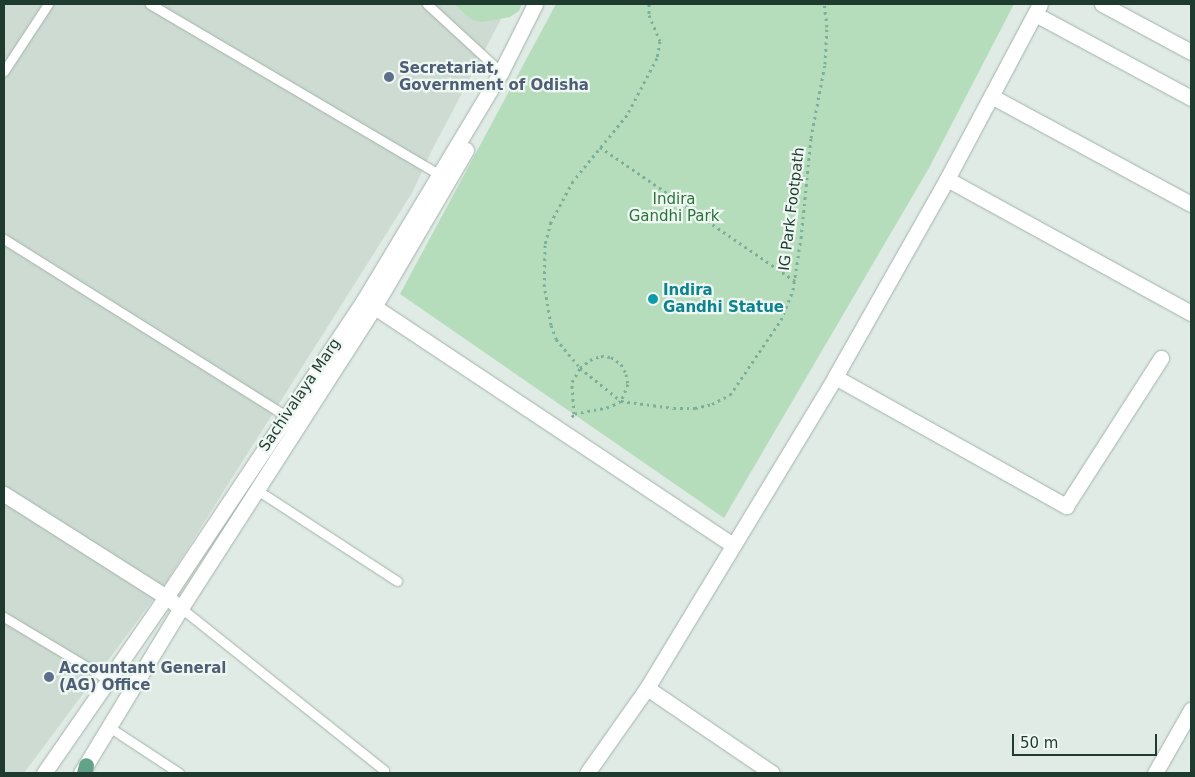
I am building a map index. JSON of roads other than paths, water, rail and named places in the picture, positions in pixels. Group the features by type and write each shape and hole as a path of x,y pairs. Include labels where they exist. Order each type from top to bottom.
{"street":[{"name":"Sachivalaya Marg","path":"84,770 181,608 257,490 369,304 440,175 501,72 535,4"},
{"name":"Sachivalaya Marg","path":"44,773 166,596 286,416 369,304 445,189 545,4"},
{"path":"1102,4 1191,52"},
{"path":"587,773 647,688 835,377 947,180 1038,9 1191,98"},
{"path":"991,96 1191,204"},
{"path":"947,180 1191,314"},
{"path":"369,304 733,545"},
{"path":"835,377 1066,506 1162,358"},
{"path":"4,494 166,596 181,608"},
{"path":"647,688 772,773"},
{"path":"1155,773 1191,710"}],"lane":[{"path":"4,71 48,4"},
{"path":"150,4 440,175"},
{"path":"427,4 501,72"},
{"path":"4,239 286,416"},
{"path":"257,490 396,581"},
{"path":"181,608 384,770"},
{"path":"4,617 109,680"},
{"path":"109,727 179,773"}],"place":[{"name":"Secretariat, Government of Odisha","path":"389,77"},
{"name":"Indira Gandhi Statue","path":"653,299"},
{"name":"Accountant General (AG) Office","path":"49,677"}],"park label":[{"name":"Indira Gandhi Park","path":"674,208"}]}
